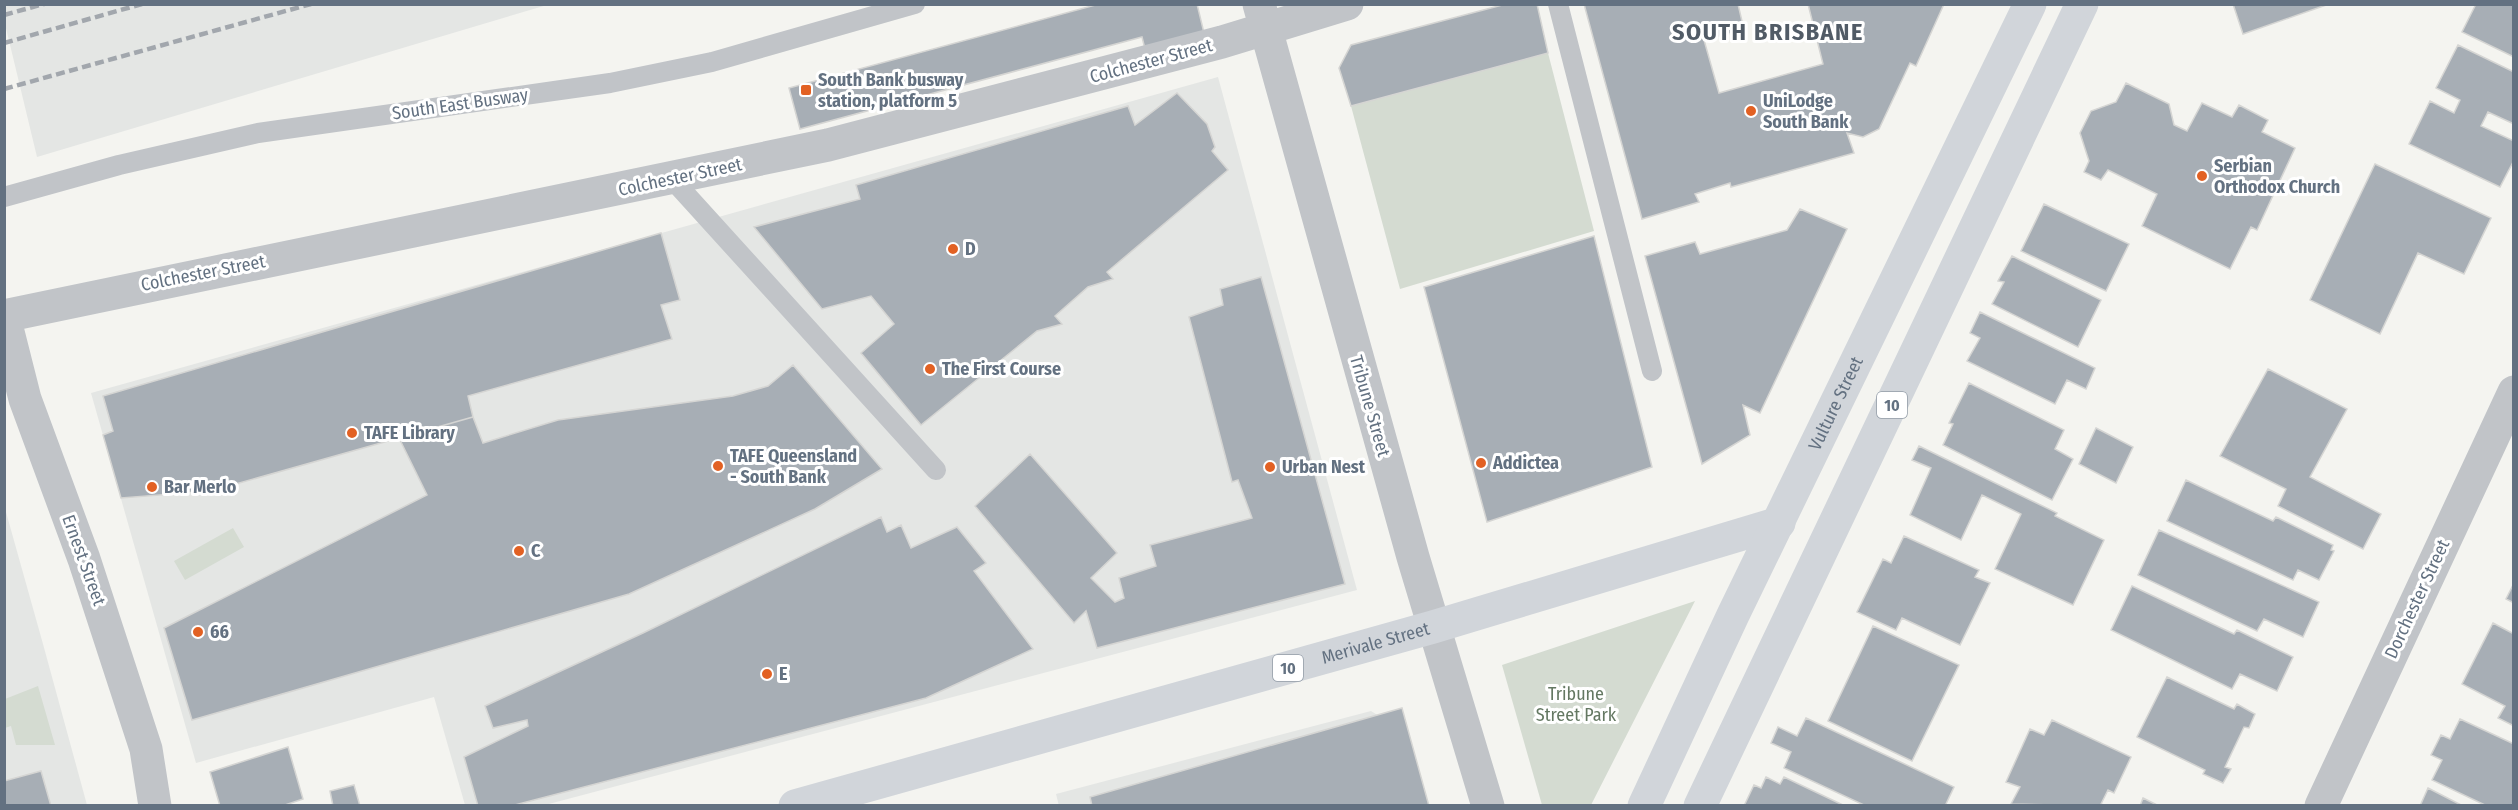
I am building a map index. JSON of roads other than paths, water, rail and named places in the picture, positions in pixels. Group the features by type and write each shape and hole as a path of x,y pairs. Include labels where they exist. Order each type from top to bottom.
{"main road":[{"name":"Vulture Street","path":"1644,806 2030,4"},
{"name":"10","path":"1700,806 2082,4"},
{"name":"Merivale Street","path":"795,806 1433,627 1779,523"}],"street":[{"name":"Colchester Street","path":"4,316 828,145 1222,42 1262,16 1347,4"},
{"name":"Tribune Street","path":"1262,16 1433,627 1488,806"},
{"name":"Ernest Street","path":"4,316 25,399 84,559 146,749 155,806"},
{"name":"Dorchester Street","path":"2321,806 2514,392"}],"lane":[{"name":"South East Busway","path":"4,197 119,165 258,133 610,83 689,67 915,4"},
{"path":"1558,4 1652,371"},
{"path":"672,179 936,470"}],"railway":[{"path":"4,15 44,4"},
{"path":"4,43 142,4"},
{"path":"4,89 311,4"}],"place":[{"name":"South Bank busway station, platform 5","path":"806,90"},
{"name":"UniLodge South Bank","path":"1751,111"},
{"name":"Serbian Orthodox Church","path":"2202,176"},
{"name":"D","path":"953,249"},
{"name":"The First Course","path":"930,369"},
{"name":"TAFE Library","path":"352,433"},
{"name":"Addictea","path":"1481,463"},
{"name":"TAFE Queensland - South Bank","path":"718,466"},
{"name":"Urban Nest","path":"1270,467"},
{"name":"Bar Merlo","path":"152,487"},
{"name":"C","path":"519,551"},
{"name":"66","path":"198,632"},
{"name":"E","path":"767,674"}],"district":[{"name":"SOUTH BRISBANE","path":"1768,32"}],"park label":[{"name":"Tribune Street Park","path":"1576,704"}]}
